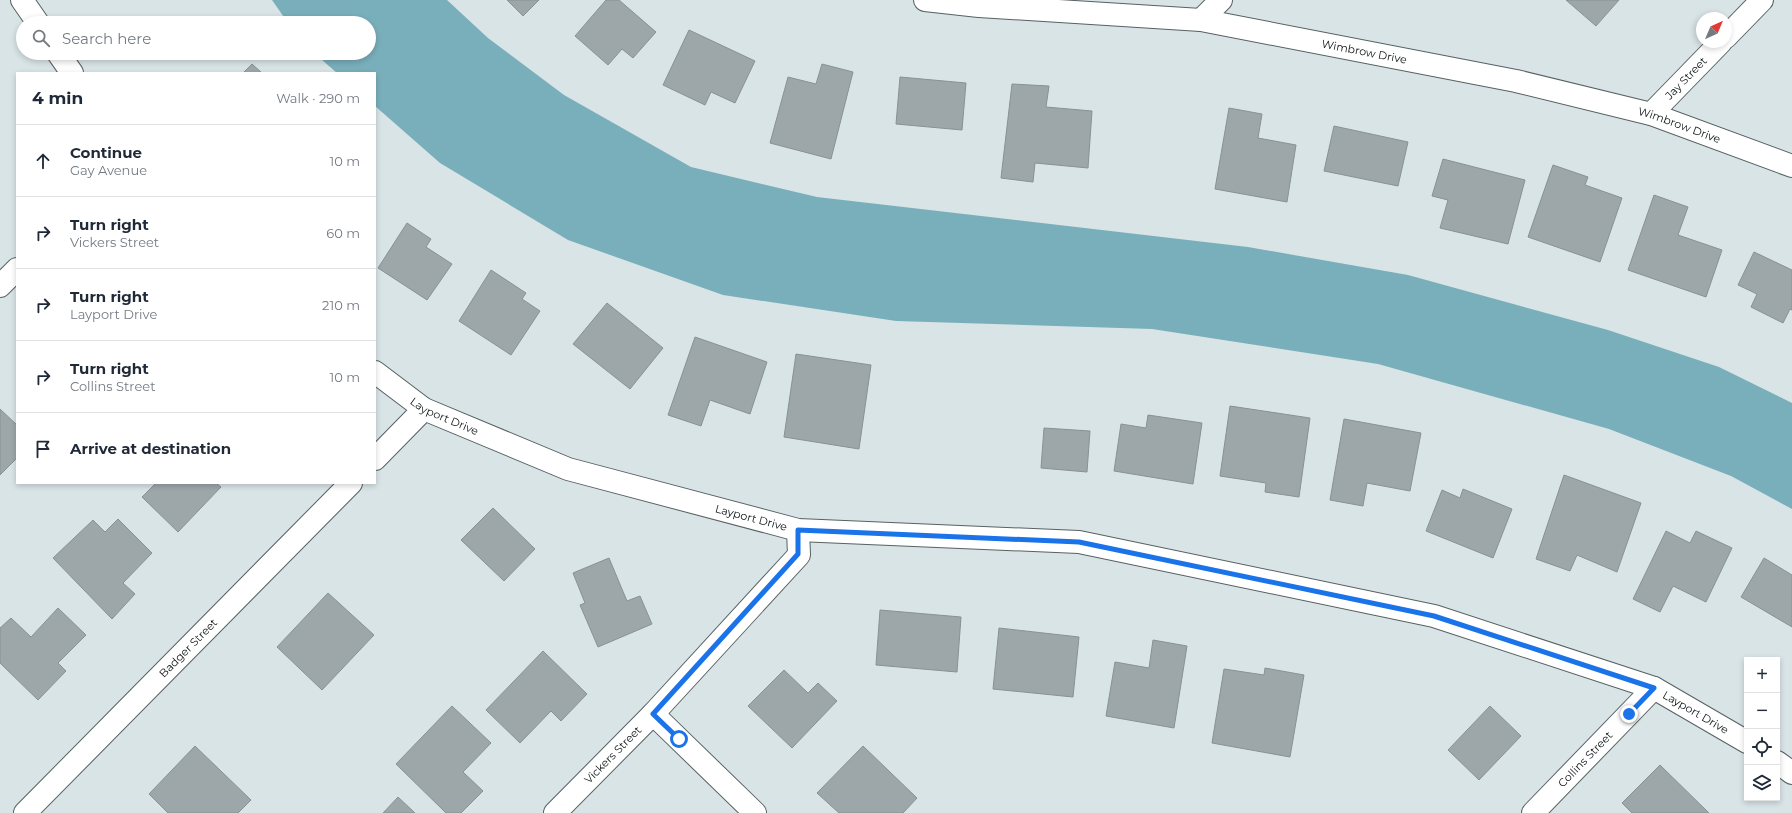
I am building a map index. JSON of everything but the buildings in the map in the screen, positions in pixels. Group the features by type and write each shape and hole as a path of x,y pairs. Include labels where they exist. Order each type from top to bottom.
{"street":[{"path":"22,0 33,16"},
{"name":"Wimbrow Drive","path":"925,0 979,6 1201,20 1516,81 1651,114 1792,166"},
{"path":"1201,20 1221,0"},
{"path":"1732,31 1762,0"},
{"name":"Jay Street","path":"1651,114 1715,48"},
{"path":"63,60 71,72"},
{"path":"0,286 16,270"},
{"name":"Layport Drive","path":"376,373 424,409 568,468 798,530 1079,542 1434,616 1654,688 1744,740"},
{"path":"376,458 424,409"},
{"name":"Badger Street","path":"25,813 350,484"},
{"name":"Vickers Street","path":"555,813 653,714 798,554 798,530"},
{"name":"Collins Street","path":"1533,813 1654,688"},
{"path":"653,714 755,813"},
{"path":"1780,764 1792,773"}],"water":[{"path":"272,0 447,0 488,38 564,95 691,167 817,197 1248,247 1408,275 1608,330 1719,367 1792,403 1792,509 1731,476 1609,429 1378,364 1152,329 896,321 723,295 568,240 440,163 376,107 376,72 336,72 322,60 376,60 376,16 283,16"}],"route":[{"path":"679,739 653,714 798,554 798,530 1079,542 1434,616 1654,688 1629,714"}]}
